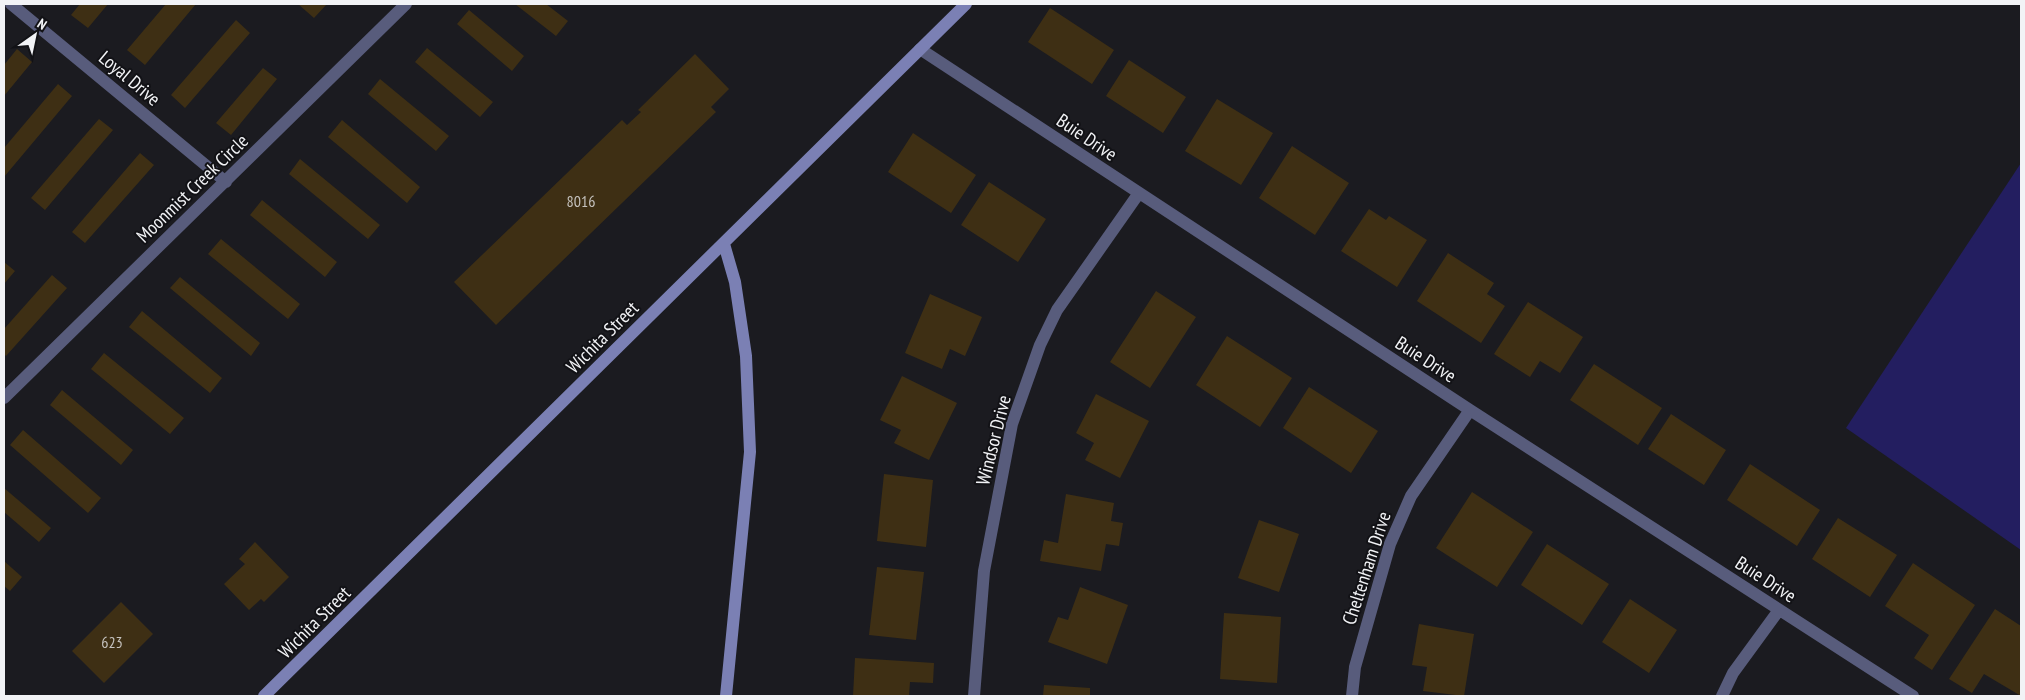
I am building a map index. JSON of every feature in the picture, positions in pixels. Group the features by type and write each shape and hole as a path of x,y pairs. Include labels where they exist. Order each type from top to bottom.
{"main road":[{"name":"Wichita Street","path":"264,696 966,4"},
{"path":"724,244 735,282 746,356 750,452 726,696"}],"street":[{"name":"Loyal Drive","path":"11,4 226,182"},
{"name":"Moonmist Creek Circle","path":"4,398 406,4"},
{"name":"Buie Drive","path":"920,48 1470,410 1913,696"},
{"name":"Windsor Drive","path":"974,696 984,571 1012,424 1040,345 1057,310 1139,193"},
{"name":"Cheltenham Drive","path":"1352,696 1355,667 1390,544 1411,496 1470,410"},
{"path":"1722,696 1733,673 1779,610"}],"shaded area":[{"path":"2021,163 2021,550 1846,428"}],"building":[{"path":"80,4 108,4 88,28 71,15"},
{"path":"166,4 196,4 145,65 127,50"},
{"path":"298,4 327,4 314,18"},
{"path":"515,4 546,4 568,21 556,36"},
{"path":"1050,8 1114,50 1092,84 1028,42"},
{"path":"469,10 524,56 512,71 457,24"},
{"path":"236,20 250,33 185,108 171,95"},
{"path":"427,48 493,102 480,117 415,62"},
{"path":"17,49 32,62 4,96 4,65"},
{"path":"695,54 729,89 711,107 716,112 496,325 454,282 622,120 627,125 641,112 638,110"},
{"path":"1129,60 1186,97 1163,133 1106,96"},
{"path":"263,68 277,79 231,135 216,123"},
{"path":"380,79 449,136 436,151 368,94"},
{"path":"58,84 72,96 4,177 4,148"},
{"path":"1217,99 1273,133 1241,185 1185,151"},
{"path":"99,119 113,130 45,210 31,198"},
{"path":"342,120 420,187 407,203 328,137"},
{"path":"913,133 976,175 951,213 888,172"},
{"path":"1292,146 1349,183 1315,235 1259,198"},
{"path":"140,153 154,165 85,243 72,232"},
{"path":"300,159 380,225 368,239 289,174"},
{"path":"989,182 1046,219 1018,262 961,225"},
{"path":"262,200 337,262 325,277 250,215"},
{"path":"1369,209 1386,220 1389,216 1427,240 1397,287 1341,251"},
{"path":"221,239 300,304 288,319 208,254"},
{"path":"1448,253 1494,283 1487,294 1505,306 1481,343 1417,301"},
{"path":"4,262 15,271 4,284"},
{"path":"52,275 67,288 6,356 4,354 4,329"},
{"path":"180,277 260,343 251,356 170,288"},
{"path":"1156,291 1196,317 1150,388 1110,362"},
{"path":"930,294 982,317 965,356 950,349 942,369 905,353"},
{"path":"1528,302 1583,337 1560,373 1540,361 1530,377 1494,354"},
{"path":"142,311 222,378 210,393 129,327"},
{"path":"1227,336 1292,378 1260,427 1196,385"},
{"path":"104,353 184,418 170,434 91,369"},
{"path":"1594,364 1662,408 1638,445 1570,400"},
{"path":"902,376 957,403 929,460 894,443 901,430 880,420"},
{"path":"1309,387 1378,431 1351,473 1283,428"},
{"path":"62,390 133,450 121,465 50,405"},
{"path":"1096,394 1149,421 1120,478 1085,460 1094,443 1076,433"},
{"path":"1671,414 1726,450 1704,485 1648,449"},
{"path":"23,430 101,498 88,513 10,445"},
{"path":"1750,464 1820,510 1797,546 1727,500"},
{"path":"884,474 933,480 926,547 877,541"},
{"path":"4,488 51,528 39,542 4,512"},
{"path":"1472,492 1533,532 1497,587 1436,548"},
{"path":"1066,494 1114,503 1111,521 1123,523 1119,546 1106,544 1101,571 1040,561 1044,540 1058,543"},
{"path":"1838,518 1897,555 1870,597 1812,559"},
{"path":"1259,520 1299,534 1279,592 1238,578"},
{"path":"255,542 289,577 264,602 261,599 249,610 224,584 245,564 239,559"},
{"path":"1547,544 1609,584 1582,625 1521,585"},
{"path":"4,561 22,577 10,591 4,586"},
{"path":"1913,563 1975,605 1932,670 1914,658 1929,635 1885,606"},
{"path":"877,567 924,572 916,640 869,635"},
{"path":"1080,587 1128,605 1107,664 1048,642 1058,617 1068,620"},
{"path":"1630,599 1677,630 1649,673 1602,642"},
{"path":"121,602 153,634 104,683 72,651"},
{"path":"1995,609 2021,626 2021,696 1984,674 1972,693 1949,679"},
{"path":"1224,613 1281,617 1277,683 1220,679"},
{"path":"1419,624 1474,634 1464,696 1423,691 1427,667 1412,665"},
{"path":"855,658 934,663 933,683 910,682 909,696 853,696"},
{"path":"1044,685 1090,688 1090,696 1043,696"}]}
